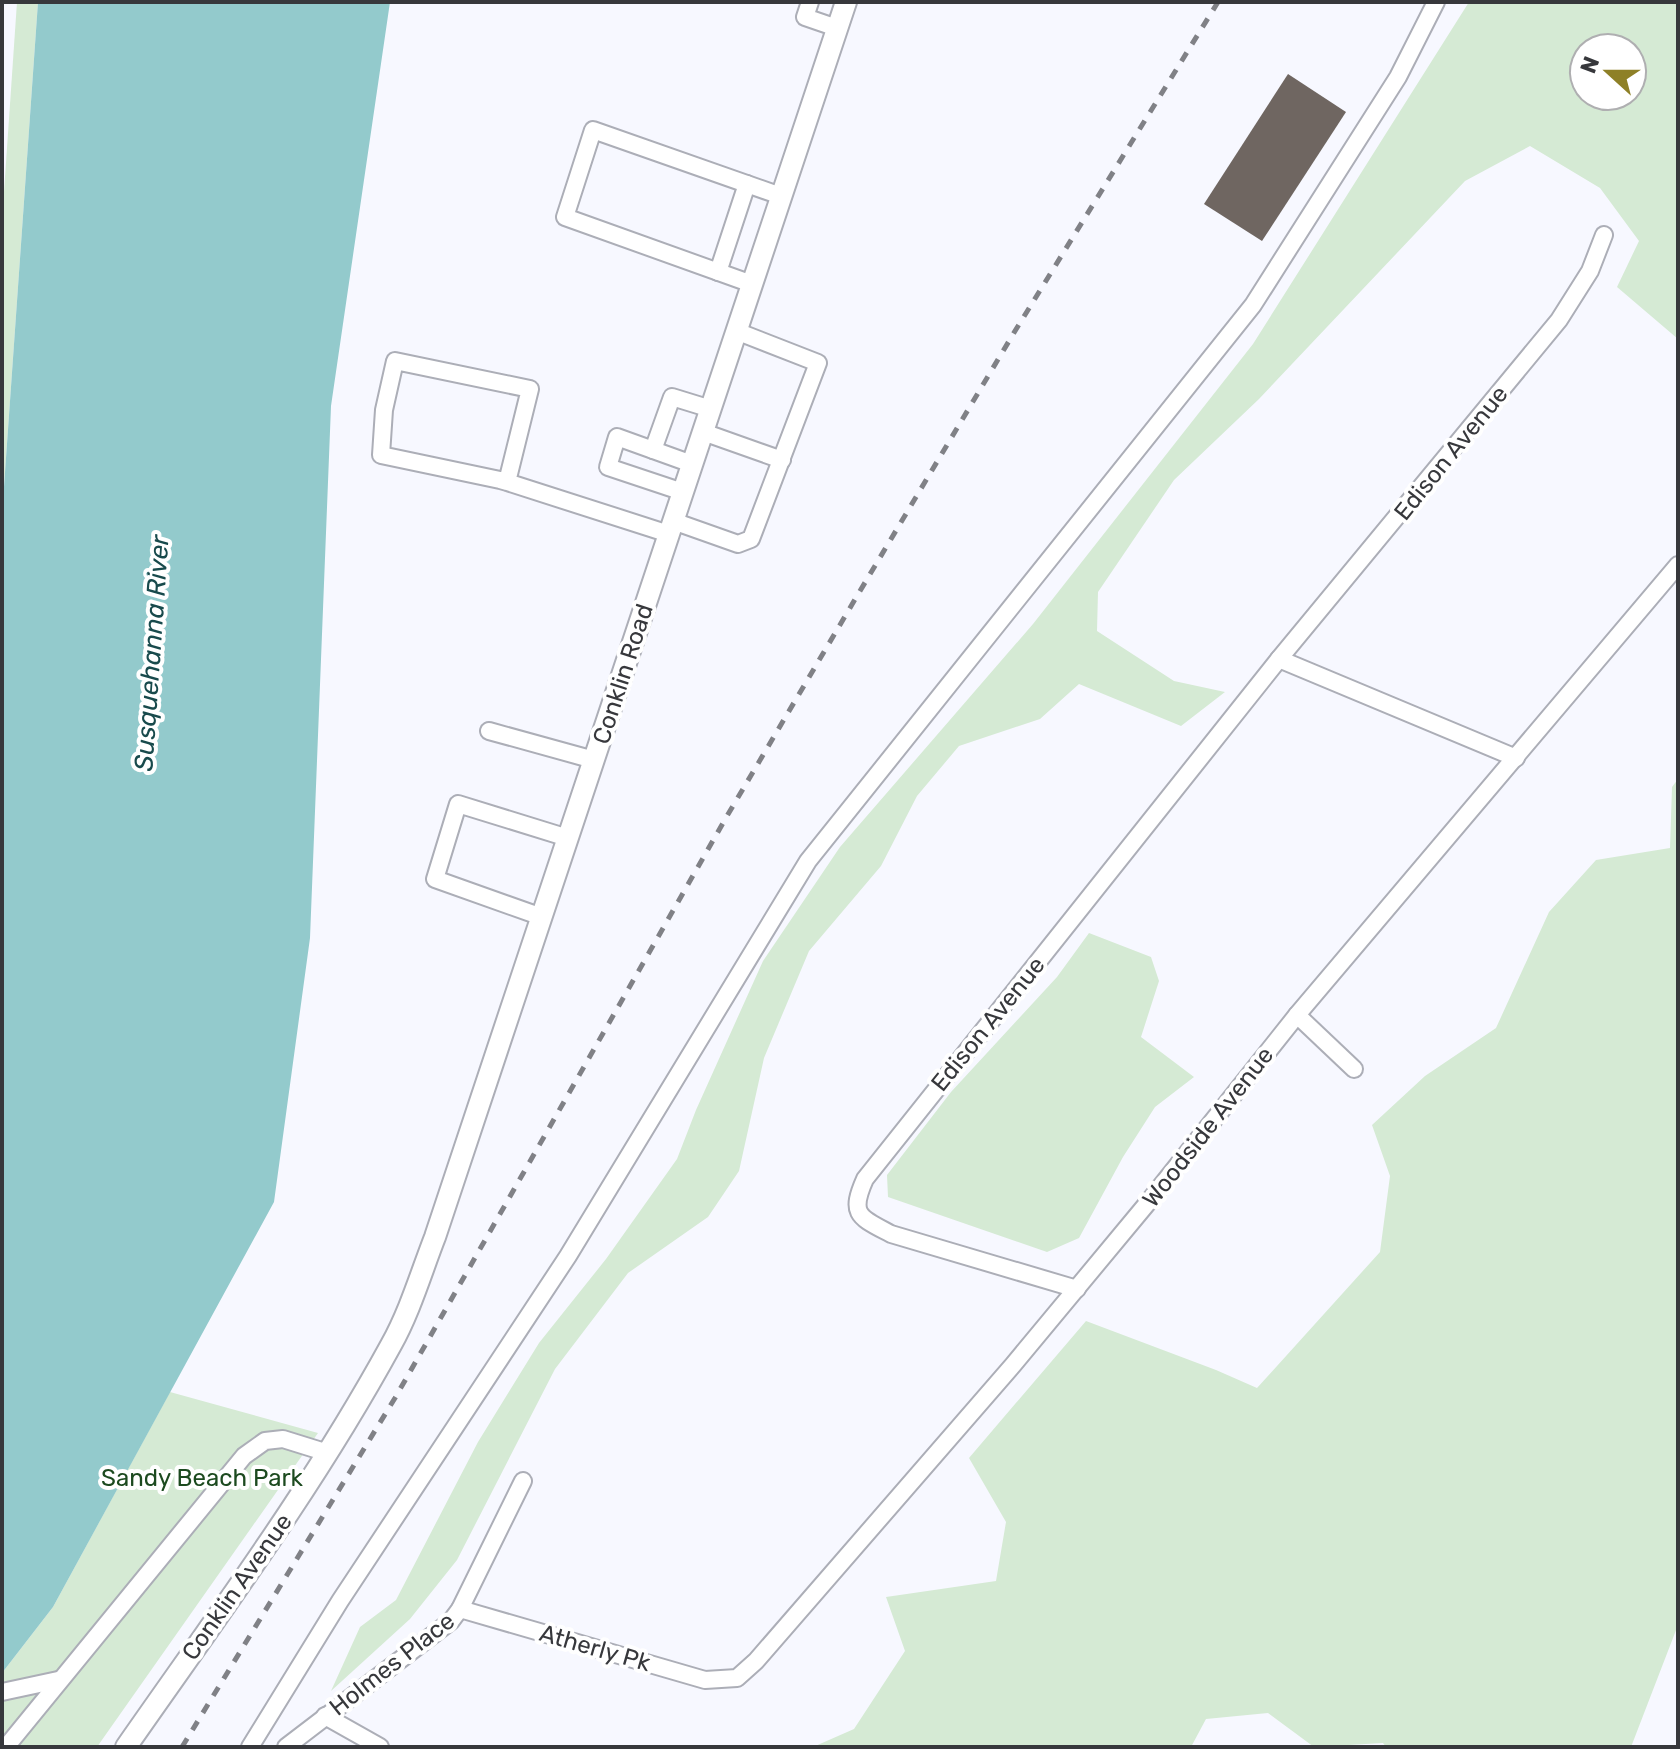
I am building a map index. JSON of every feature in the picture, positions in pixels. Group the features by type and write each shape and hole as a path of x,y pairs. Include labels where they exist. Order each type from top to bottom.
{"main road":[{"name":"Conklin Road","path":"392,1343 435,1237 846,2"},
{"name":"Conklin Avenue","path":"126,1747 328,1453 392,1343"}],"street":[{"path":"810,2 805,17 837,28"},
{"path":"250,1747 349,1588 568,1256 808,861 1253,305 1398,77 1436,2"},
{"path":"752,284 565,217 593,130 781,196"},
{"path":"718,272 747,184"},
{"name":"Edison Avenue","path":"1077,1289 891,1234 867,1221 857,1210 855,1200 865,1179 1279,659 1559,320 1590,271 1604,235"},
{"path":"507,482 530,389 395,361 384,410 381,455 507,482 738,544 751,539 818,363 736,331"},
{"path":"653,450 672,397 711,409"},
{"path":"703,432 782,460"},
{"path":"683,492 608,467 617,437 692,464"},
{"name":"Woodside Avenue","path":"730,1679 737,1678 756,1661 1077,1289 1297,1015 1678,565"},
{"path":"1279,659 1516,758"},
{"path":"489,731 594,760"},
{"path":"542,917 435,879 458,804 568,838"},
{"path":"1297,1015 1354,1069"},
{"path":"6,1747 244,1456 265,1441 283,1439 328,1453"},
{"name":"Holmes Place","path":"286,1747 451,1621 460,1609 523,1481"},
{"name":"Atherly Pk","path":"460,1609 705,1680 730,1679"},
{"path":"2,1692 58,1680"},
{"path":"325,1716 380,1747"}],"green space":[{"path":"17,2 38,2 2,515 2,221"},
{"path":"1469,2 1678,2 1678,339 1617,287 1639,241 1600,188 1530,146 1465,181 1259,399 1174,480 1098,592 1097,631 1174,681 1225,692 1181,726 1079,684 1040,719 959,746 917,796 881,866 809,951 764,1058 739,1171 708,1217 628,1273 555,1369 457,1560 410,1619 331,1691 360,1627 396,1600 478,1442 539,1343 606,1259 677,1159 763,961 840,847 1033,624 1253,344"},
{"path":"1678,779 1678,1625 1631,1747 1386,1747 1383,1743 1314,1747 1268,1713 1206,1719 1191,1747 813,1747 854,1729 905,1651 886,1597 996,1581 1006,1522 969,1458 1086,1321 1257,1388 1380,1252 1390,1176 1372,1125 1425,1076 1496,1028 1549,912 1596,860 1670,848 1672,787"},
{"path":"1089,933 1151,957 1159,981 1141,1037 1194,1077 1155,1107 1123,1157 1079,1238 1047,1252 888,1197 887,1175 951,1092 1057,977"},
{"name":"Sandy Beach Park","path":"170,1392 318,1433 97,1747 2,1747 2,1673 53,1607"}],"water":[{"name":"Susquehanna River","path":"38,2 390,2 331,406 310,938 274,1202 53,1607 2,1673 2,515"}],"building":[{"path":"1288,74 1346,112 1262,241 1204,204"}],"railway":[{"path":"182,1747 395,1398 727,816 857,596 1015,331 1218,2"}]}
